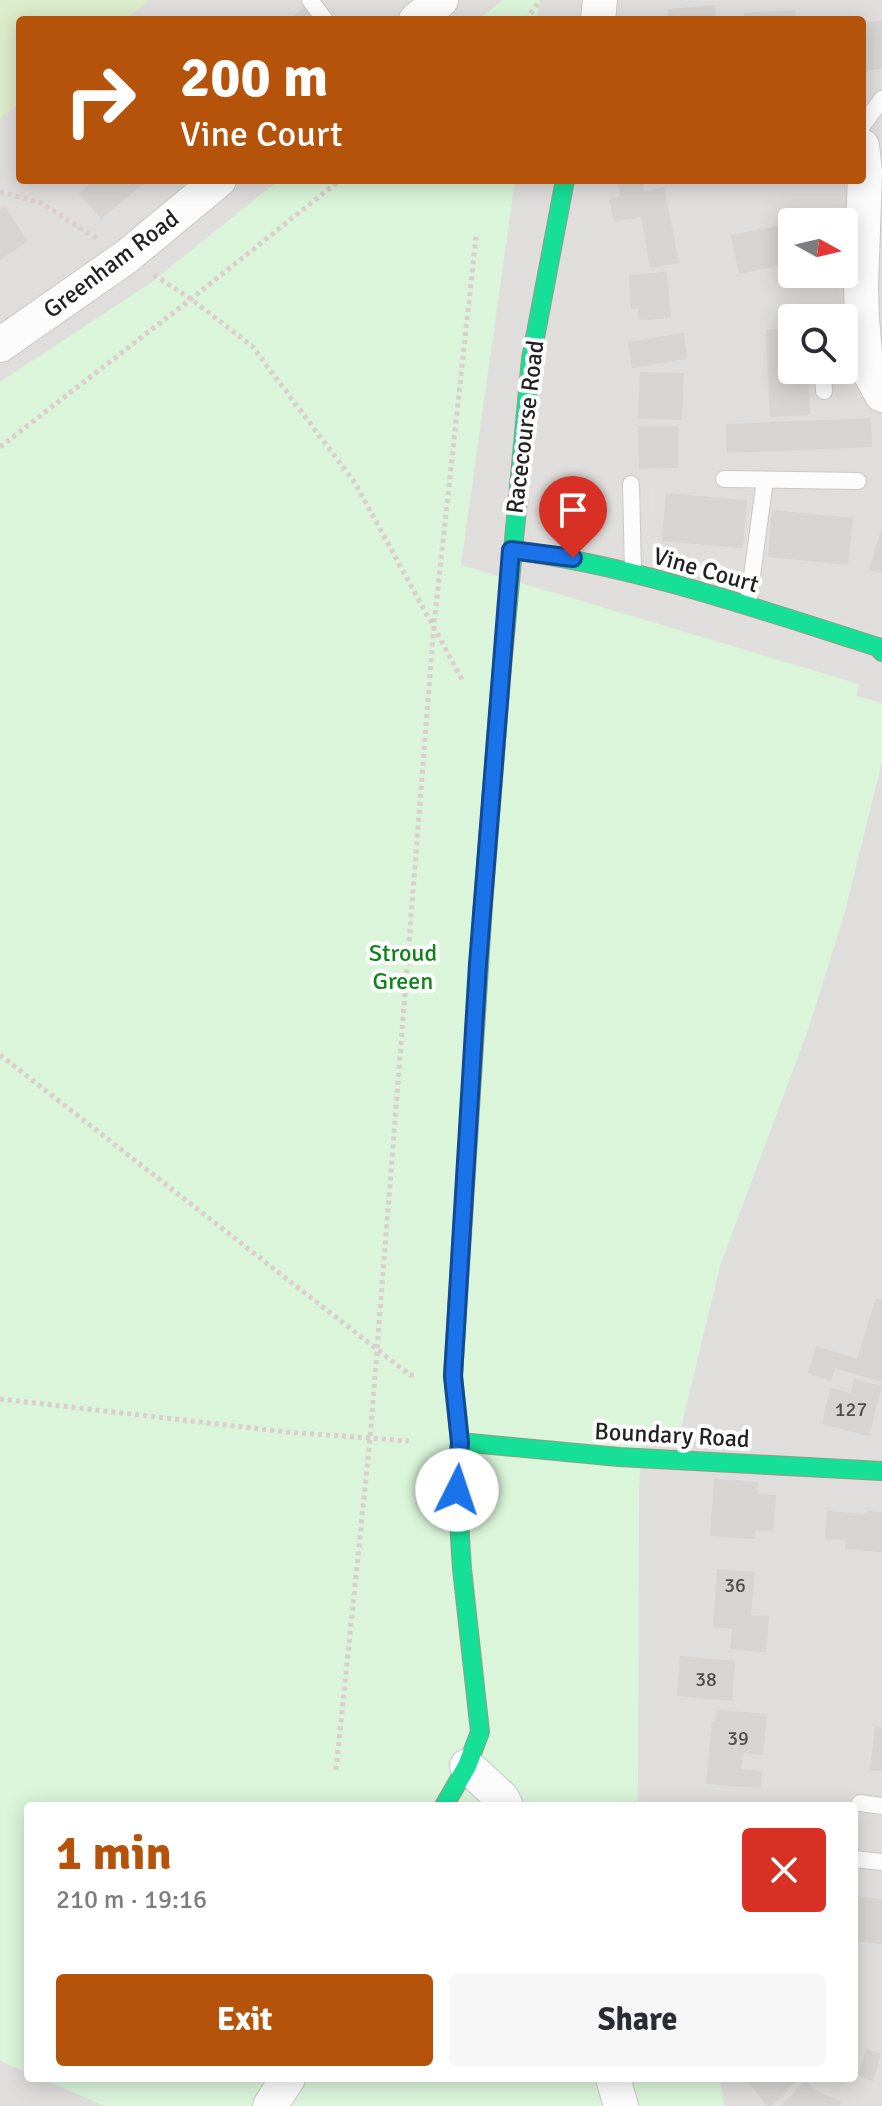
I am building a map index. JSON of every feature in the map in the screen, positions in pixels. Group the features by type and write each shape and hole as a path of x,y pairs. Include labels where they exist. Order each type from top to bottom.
{"street":[{"path":"421,16 441,0"},
{"path":"858,343 871,288 870,164"},
{"name":"Greenham Road","path":"0,345 126,257 214,184"},
{"name":"Racecourse Road","path":"446,1802 467,1766 480,1732 462,1569 457,1490 460,1442 453,1376 478,964 511,550 531,359 564,184"},
{"path":"858,359 866,366 882,395"},
{"name":"Vine Court","path":"511,550 573,558 633,574 748,606 878,647 882,652"},
{"name":"Boundary Road","path":"460,1442 619,1457 882,1471"},
{"path":"467,1766 504,1802"},
{"path":"270,2106 285,2082"},
{"path":"614,2082 621,2106"}],"lane":[{"path":"866,121 882,99"},
{"path":"824,384 824,391"},
{"path":"724,479 858,481"},
{"path":"748,606 765,480"},
{"path":"631,484 633,574"},
{"path":"860,1803 882,1806"},
{"path":"858,1859 882,1862"}],"path":[{"path":"0,447 335,184"},
{"path":"0,192 41,203 191,299 252,346 355,483 467,688"},
{"path":"336,1770 370,1439 434,624 476,237"},
{"path":"0,1055 410,1375 425,1376"},
{"path":"0,1399 287,1432 409,1441"}],"shaded area":[{"name":"Stroud Green","path":"0,0 882,0 882,2106 0,2106"},
{"path":"653,480 657,563 608,550 605,481"},
{"path":"689,577 882,633 882,700 862,693 864,683 675,626"}],"green space":[{"path":"0,0 150,0 129,16 16,16 16,105 0,119"},
{"path":"503,0 540,0 538,16 483,16"},
{"name":"Stroud Green","path":"274,184 514,184 461,565 859,684 856,696 882,703 882,762 844,915 809,1027 720,1266 677,1445 642,1442 639,1489 638,1802 24,1802 24,2071 0,2061 0,382 149,284"},
{"path":"49,2082 721,2082 724,2106 105,2106"}],"building":[{"path":"715,5 716,16 668,16 668,9"},
{"path":"304,7 312,16 294,16"},
{"path":"795,10 795,16 744,16 744,13"},
{"path":"882,21 882,69 866,71 866,23"},
{"path":"89,184 143,184 101,219 79,193"},
{"path":"618,184 643,184 644,191 664,187 679,263 650,268 641,217 614,222 609,199 620,196"},
{"path":"5,207 28,241 0,260 0,210"},
{"path":"778,226 778,266 739,274 731,235"},
{"path":"667,272 671,318 639,320 638,308 631,309 629,275"},
{"path":"778,329 778,384 809,384 810,415 770,417 766,330"},
{"path":"684,333 687,359 632,368 628,342"},
{"path":"640,372 684,373 682,420 638,418"},
{"path":"871,418 872,447 727,453 726,424"},
{"path":"638,426 678,426 678,468 639,469"},
{"path":"666,493 747,500 743,548 662,541"},
{"path":"772,510 853,518 848,565 768,557"},
{"path":"882,530 882,573 869,570"},
{"path":"876,1298 882,1300 882,1382 835,1368 831,1381 808,1373 816,1346 857,1359"},
{"path":"854,1379 882,1386 869,1436 822,1424 830,1388 851,1393"},
{"path":"714,1479 758,1482 757,1494 776,1495 773,1531 755,1530 755,1539 710,1536"},
{"path":"827,1511 882,1512 882,1552 845,1549 846,1540 825,1539"},
{"path":"717,1569 755,1572 751,1615 769,1616 766,1652 730,1649 732,1629 713,1627"},
{"path":"680,1656 735,1661 732,1701 677,1696"},
{"path":"717,1710 767,1714 763,1755 743,1753 741,1769 762,1771 761,1788 706,1784 712,1722 715,1722"},
{"path":"875,1726 882,1727 882,1771 870,1770"},
{"path":"858,1896 882,1899 882,1944 858,1941"},
{"path":"866,2049 881,2053 873,2081 858,2076"},
{"path":"748,2082 796,2082 772,2106 767,2106"},
{"path":"803,2082 843,2102 841,2106 782,2106"}],"traffic: fast":[{"path":"502,667 531,359 564,184"},
{"path":"511,550 558,557 696,590 878,647 882,652"},
{"path":"446,1802 467,1766 480,1732 462,1569 457,1490 460,1442 453,1376 483,904"},
{"path":"460,1442 619,1457 882,1471"}],"traffic: jam":[{"path":"483,904 502,667"}],"route":[{"path":"457,1490 460,1442 453,1376 478,964 511,550 573,558"}]}
